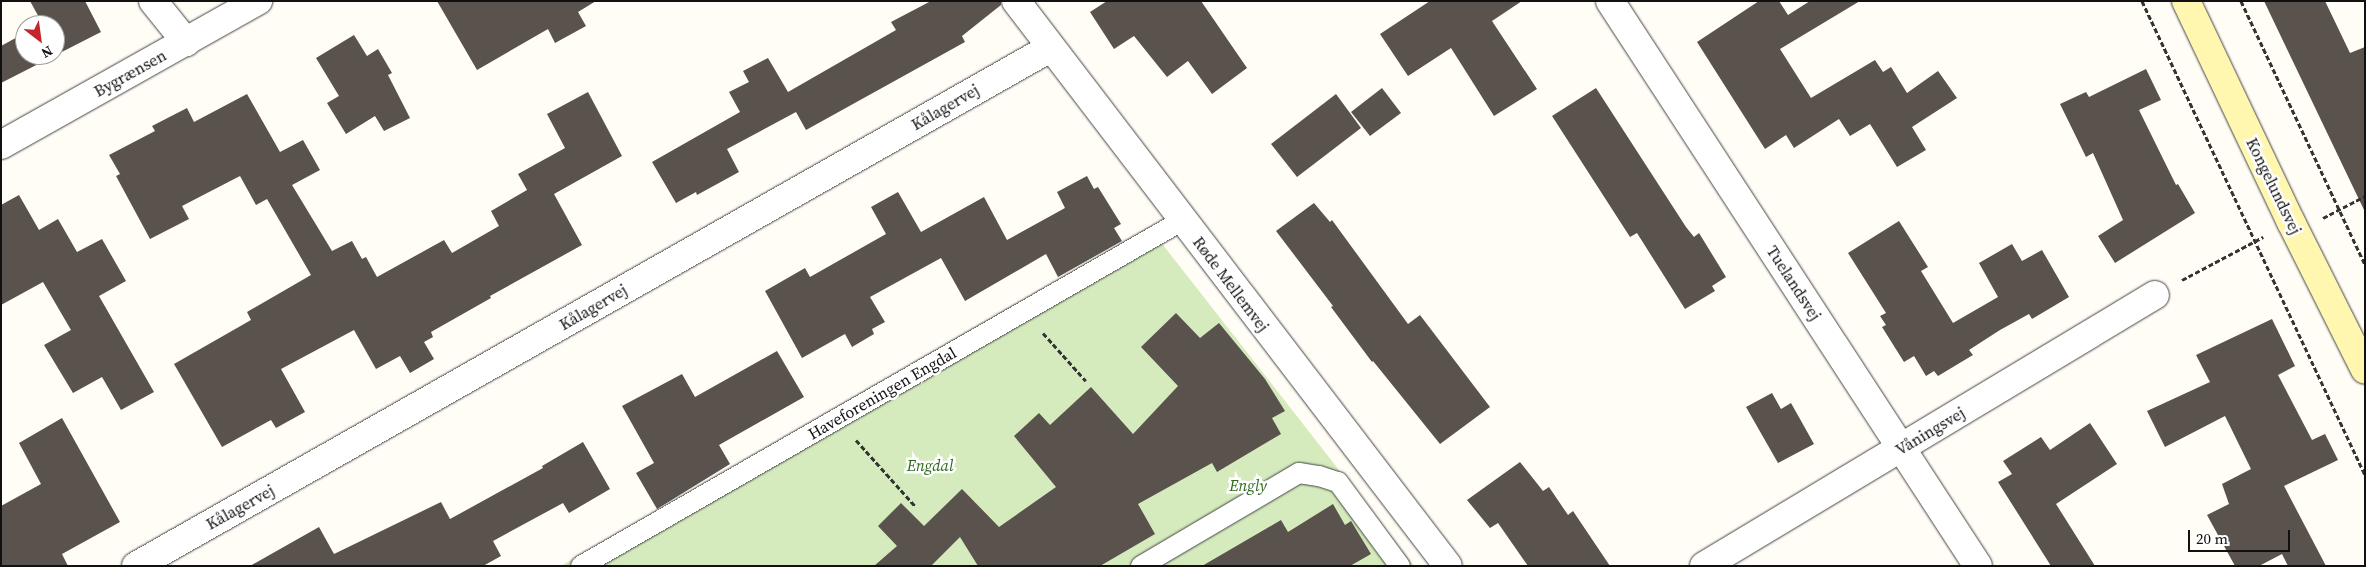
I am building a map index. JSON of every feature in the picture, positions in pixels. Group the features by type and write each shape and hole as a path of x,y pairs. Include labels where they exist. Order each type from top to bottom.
{"street":[{"path":"153,1 186,42"},
{"name":"Bygrænsen","path":"1,145 258,1"},
{"name":"Røde Mellemvej","path":"1016,1 1050,48 1448,566"},
{"name":"Tuelandsvej","path":"1610,1 1978,566"},
{"name":"Kongelundsvej","path":"2186,1 2294,227 2363,360"},
{"name":"Kålagervej","path":"136,566 1050,48"},
{"name":"Våningsvej","path":"1704,566 2155,295"}],"lane":[{"name":"Haveforeningen Engdal","path":"581,566 1183,220"},
{"path":"1141,566 1299,473 1319,476 1338,482 1400,566"}],"path":[{"path":"2142,1 2365,475"},
{"path":"2240,1 2365,264"},
{"path":"2155,295 2255,242 2340,210 2365,196"},
{"path":"1023,312 1086,381"},
{"path":"837,419 916,506"}],"green space":[{"name":"Engdal","path":"1149,227 1414,566 561,566"}],"building":[{"path":"30,1 85,1 101,32 65,50 65,15 38,15"},
{"path":"437,1 596,1 578,12 586,26 555,43 548,29 477,70"},
{"path":"931,1 1001,1 1001,5 962,36 965,42 806,130 796,112 727,149 739,172 697,195 696,192 676,203 652,162 740,112 729,92 749,82 743,71 768,58 788,92 896,30 891,22"},
{"path":"1107,1 1201,1 1247,68 1212,94 1188,61 1167,77 1134,36 1114,49 1090,12"},
{"path":"1430,1 1522,1 1492,21 1537,89 1494,116 1451,48 1408,76 1380,34"},
{"path":"1759,1 1779,1 1788,15 1810,1 1860,1 1780,49 1811,98 1875,60 1883,72 1891,67 1907,93 1938,71 1957,98 1912,127 1926,150 1897,167 1870,124 1850,136 1839,119 1794,148 1786,135 1765,149 1697,42"},
{"path":"2264,1 2325,1 2350,53 2365,47 2365,212"},
{"path":"354,35 367,56 378,49 392,73 388,75 410,118 384,131 375,116 346,134 327,103 339,96 316,58"},
{"path":"15,38 15,65 36,65 1,83 1,46"},
{"path":"2146,69 2161,100 2139,110 2176,185 2178,184 2195,213 2115,263 2098,236 2123,220 2093,153 2086,157 2060,104 2086,92 2089,97"},
{"path":"1382,88 1401,113 1370,136 1351,112"},
{"path":"1596,88 1686,227 1694,237 1699,233 1726,277 1712,286 1715,291 1685,309 1637,233 1630,237 1552,116"},
{"path":"588,92 622,156 554,194 582,245 490,296 491,298 431,332 433,337 424,342 434,359 410,373 400,356 376,369 354,330 281,369 305,412 276,428 271,420 222,447 174,364 251,320 247,312 311,275 267,199 256,205 240,176 182,206 189,219 150,239 116,176 120,174 109,155 155,131 152,126 187,108 194,122 247,94 280,152 303,140 320,170 292,185 332,251 352,241 362,259 366,257 377,277 444,240 452,253 499,226 491,211 527,190 518,174 565,148 547,114"},
{"path":"1336,94 1361,128 1297,177 1271,144"},
{"path":"1087,176 1094,189 1098,187 1121,224 1114,228 1122,241 1058,277 1046,254 965,301 941,258 870,297 885,322 872,329 874,334 852,347 845,334 802,358 765,291 805,268 810,277 886,234 871,207 898,192 921,232 984,197 1007,240 1065,208 1057,192"},
{"path":"19,195 39,230 58,219 77,252 102,239 126,281 99,296 154,392 121,410 102,377 73,393 44,345 71,330 43,282 1,305 1,205"},
{"path":"1314,203 1330,222 1332,220 1408,324 1420,315 1490,407 1440,444 1372,362 1331,307 1333,306 1276,231"},
{"path":"1899,221 1928,267 1921,271 1953,323 1998,297 1979,263 2012,244 2022,261 2042,250 2069,297 2032,319 2029,314 2000,330 1969,350 1973,355 1938,376 1934,371 1926,376 1914,356 1904,362 1882,327 1886,325 1880,316 1886,313 1848,253"},
{"path":"1176,313 1200,338 1219,323 1265,379 1285,411 1272,418 1281,434 1217,472 1212,463 1138,504 1155,534 1100,566 978,566 960,537 931,566 874,566 897,546 878,526 901,503 924,526 962,489 999,527 1056,487 1014,436 1039,413 1050,425 1091,387 1133,434 1178,386 1141,347"},
{"path":"2272,319 2295,366 2278,375 2312,440 2325,434 2338,460 2284,486 2326,566 2288,566 2282,554 2259,566 2235,566 2207,515 2229,504 2222,484 2251,469 2225,416 2165,447 2147,411 2210,382 2196,355"},
{"path":"777,351 804,397 719,445 730,464 657,509 636,473 654,463 622,406 682,374 695,397"},
{"path":"1772,393 1781,409 1791,403 1814,444 1778,463 1746,407"},
{"path":"62,418 120,522 62,554 68,566 1,566 1,506 41,484 19,443"},
{"path":"2090,423 2117,464 2056,504 2095,566 2051,566 1998,482 2012,474 2003,461 2041,437 2050,450"},
{"path":"583,442 610,489 569,513 563,503 493,541 501,556 483,566 250,566 319,527 334,554 441,502 450,519 543,468 542,466"},
{"path":"1520,462 1543,491 1549,487 1568,515 1573,511 1610,566 1528,566 1498,523 1490,528 1467,500"},
{"path":"1333,504 1345,525 1351,521 1371,554 1350,566 1202,566 1281,520 1288,532"}],"park label":[{"name":"Engly","path":"1248,485"}]}
